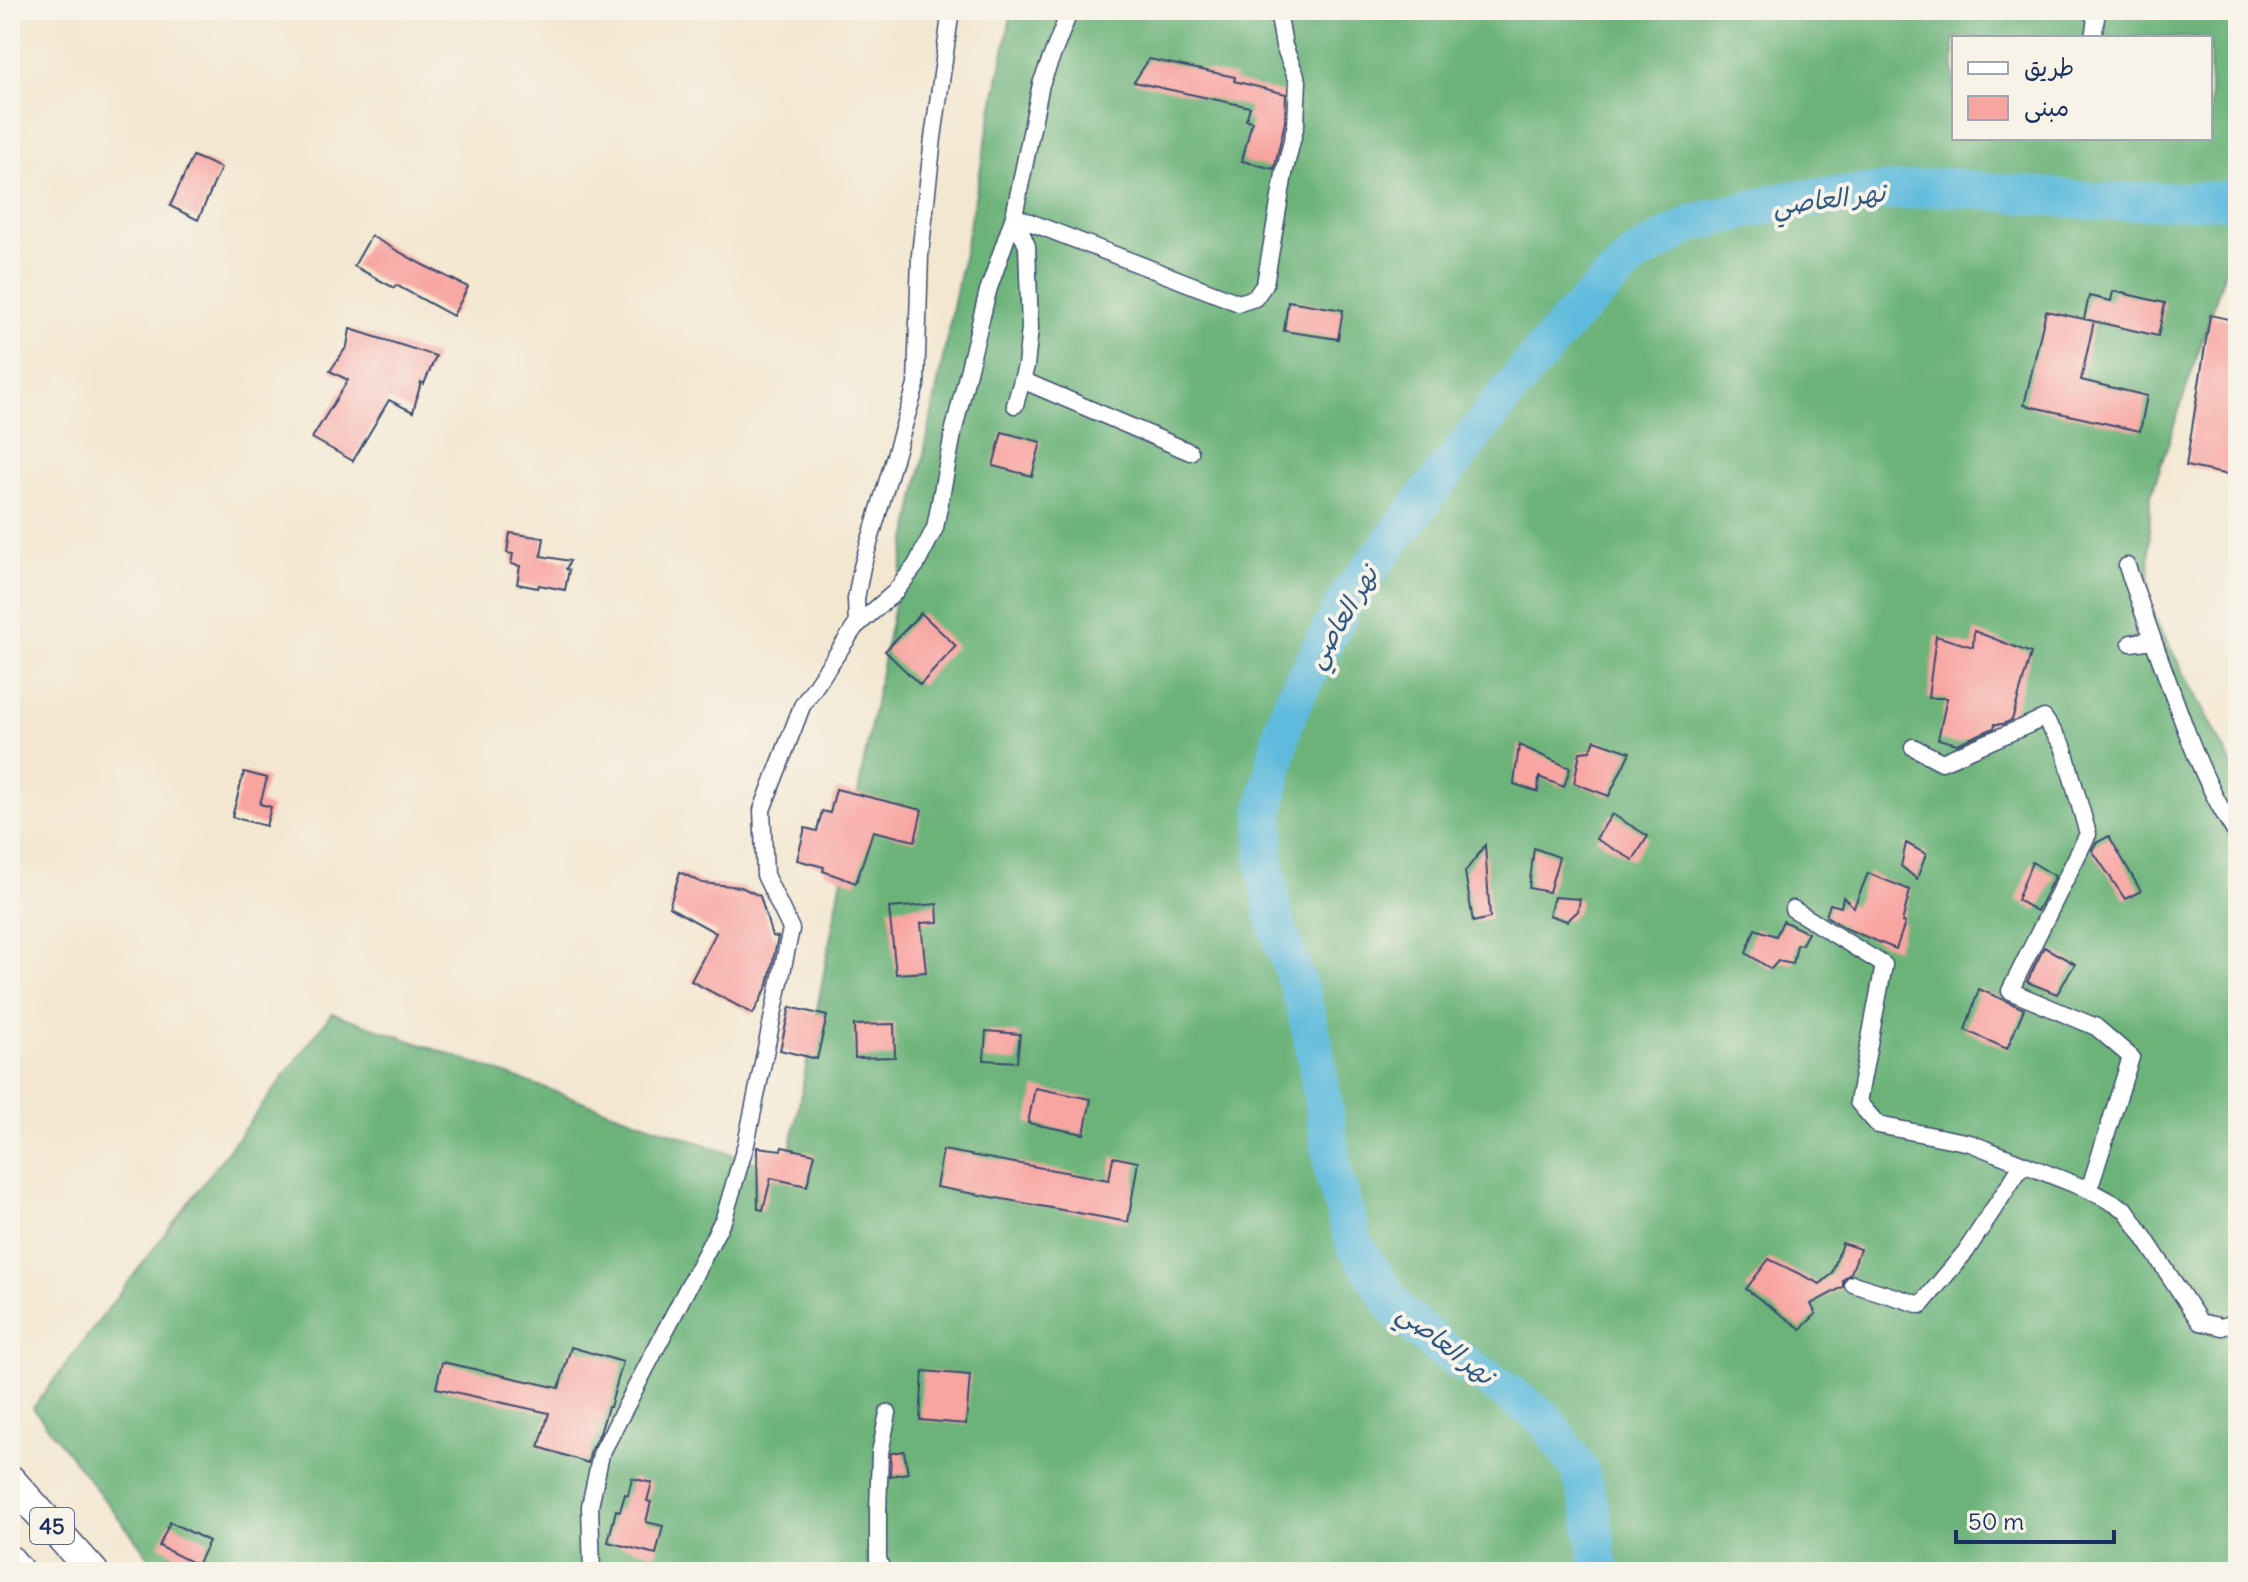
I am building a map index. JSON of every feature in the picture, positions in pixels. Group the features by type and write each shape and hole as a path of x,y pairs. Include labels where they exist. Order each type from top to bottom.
{"highway":[{"name":"45","path":"10,1480 93,1572"},
{"name":"45","path":"10,1561 19,1572"}],"street":[{"path":"857,625 856,599 862,567 916,385 920,255 951,10"},
{"path":"594,1570 590,1506 601,1454 724,1218 746,1144 791,929 765,875 762,810 802,706 857,625 894,593 916,565 935,528 947,457 988,291 1014,216 1041,84 1070,10"},
{"path":"1014,216 1239,303 1255,298 1265,284 1296,124 1298,81 1284,46 1278,10"},
{"path":"2089,10 2096,18 2093,36"},
{"path":"1014,216 1027,246 1030,328 1026,366 1015,405"},
{"path":"1022,380 1190,452"},
{"path":"2127,566 2204,773 2238,836"},
{"path":"2131,643 2153,640"},
{"path":"1913,747 1942,762 2044,718 2063,746 2088,834 2010,991 2096,1027 2131,1057 2089,1190"},
{"path":"1793,909 1884,965 1858,1102 1878,1125 1970,1143 2089,1190 2126,1210 2200,1322 2222,1327 2238,1321"},
{"path":"1853,1284 1921,1305 1966,1251 2023,1164"},
{"path":"883,1572 878,1559 878,1512 880,1453 888,1413"}],"green space":[{"path":"1012,10 2238,10 2238,232 2150,498 2149,607 2238,776 2238,1572 161,1572 33,1408 332,1013 786,1173"}],"building":[{"path":"1149,59 1235,77 1234,81 1286,94 1285,122 1274,169 1242,161 1252,121 1246,120 1250,107 1134,82"},
{"path":"193,156 221,168 198,220 170,206"},
{"path":"371,236 468,287 453,316 354,266"},
{"path":"2113,291 2165,303 2158,336 2084,319 2089,296 2111,301"},
{"path":"1288,301 1343,310 1338,339 1284,331"},
{"path":"2046,311 2094,321 2081,380 2147,396 2140,431 2024,405"},
{"path":"2210,315 2238,321 2238,477 2186,466"},
{"path":"350,329 436,356 424,384 421,382 413,412 389,400 353,461 312,438 348,380 330,371 347,346"},
{"path":"1002,432 1041,442 1032,476 993,466"},
{"path":"510,533 544,538 541,556 570,561 566,569 569,570 565,590 517,584 520,566 511,564 513,554 507,553"},
{"path":"921,613 956,646 920,685 885,651"},
{"path":"1974,631 2031,653 2012,720 1995,724 1994,728 1957,744 1938,739 1947,698 1928,698 1936,636 1973,647"},
{"path":"1595,740 1630,752 1609,796 1574,783 1580,752 1590,751"},
{"path":"1519,745 1570,768 1564,787 1539,777 1538,792 1514,784"},
{"path":"244,772 267,778 260,804 271,807 266,826 232,817"},
{"path":"836,789 922,810 915,841 873,831 856,883 823,871 824,867 797,860 805,828 817,831 822,811 830,813"},
{"path":"1612,814 1648,836 1633,860 1596,839"},
{"path":"2109,836 2141,891 2125,899 2092,850 2096,843"},
{"path":"1906,843 1926,854 1917,879 1901,866"},
{"path":"1485,845 1490,918 1473,922 1465,872"},
{"path":"1534,848 1559,857 1549,892 1529,888"},
{"path":"2032,862 2055,876 2037,911 2017,900"},
{"path":"680,872 702,883 741,887 760,896 772,936 778,937 768,985 753,1014 691,981 716,933 669,907"},
{"path":"1868,873 1910,890 1902,922 1905,923 1896,949 1847,929 1826,916 1830,904 1841,907 1843,897 1854,907"},
{"path":"1554,897 1580,899 1578,911 1567,921 1549,915"},
{"path":"937,904 938,922 921,923 926,972 896,974 889,908"},
{"path":"1783,921 1808,933 1802,944 1797,945 1793,964 1778,961 1771,969 1746,953 1755,929 1776,936"},
{"path":"2044,947 2075,964 2057,994 2027,982"},
{"path":"1979,989 2024,1009 2007,1049 1965,1030"},
{"path":"790,1007 827,1016 817,1059 780,1050"},
{"path":"894,1024 895,1057 855,1058 854,1025"},
{"path":"986,1031 1020,1034 1017,1062 984,1060"},
{"path":"1035,1088 1091,1099 1084,1134 1028,1123"},
{"path":"757,1147 781,1150 782,1147 815,1154 807,1186 771,1178 763,1210 758,1209"},
{"path":"943,1150 1109,1180 1113,1157 1138,1162 1128,1222 936,1187"},
{"path":"1842,1243 1860,1249 1851,1273 1843,1280 1843,1287 1811,1304 1816,1314 1801,1329 1746,1289 1769,1259 1820,1284 1832,1274"},
{"path":"571,1347 623,1362 610,1407 588,1463 539,1447 549,1413 436,1388 442,1362 559,1388"},
{"path":"923,1371 970,1375 966,1424 920,1420"},
{"path":"904,1451 908,1473 890,1476 891,1453"},
{"path":"632,1478 652,1483 646,1522 663,1526 656,1554 608,1542 616,1510 620,1511 625,1494 628,1495"},
{"path":"170,1522 209,1541 197,1565 159,1546"}],"waterway":[{"name":"نهر العاصي","path":"1600,1572 1592,1512 1579,1469 1546,1420 1441,1348 1398,1311 1355,1245 1335,1180 1314,1044 1302,997 1274,917 1265,861 1266,807 1283,726 1294,699 1349,595 1510,390 1572,317 1635,256 1694,223 1790,200 1944,187 2102,202 2226,200 2238,196"}]}
